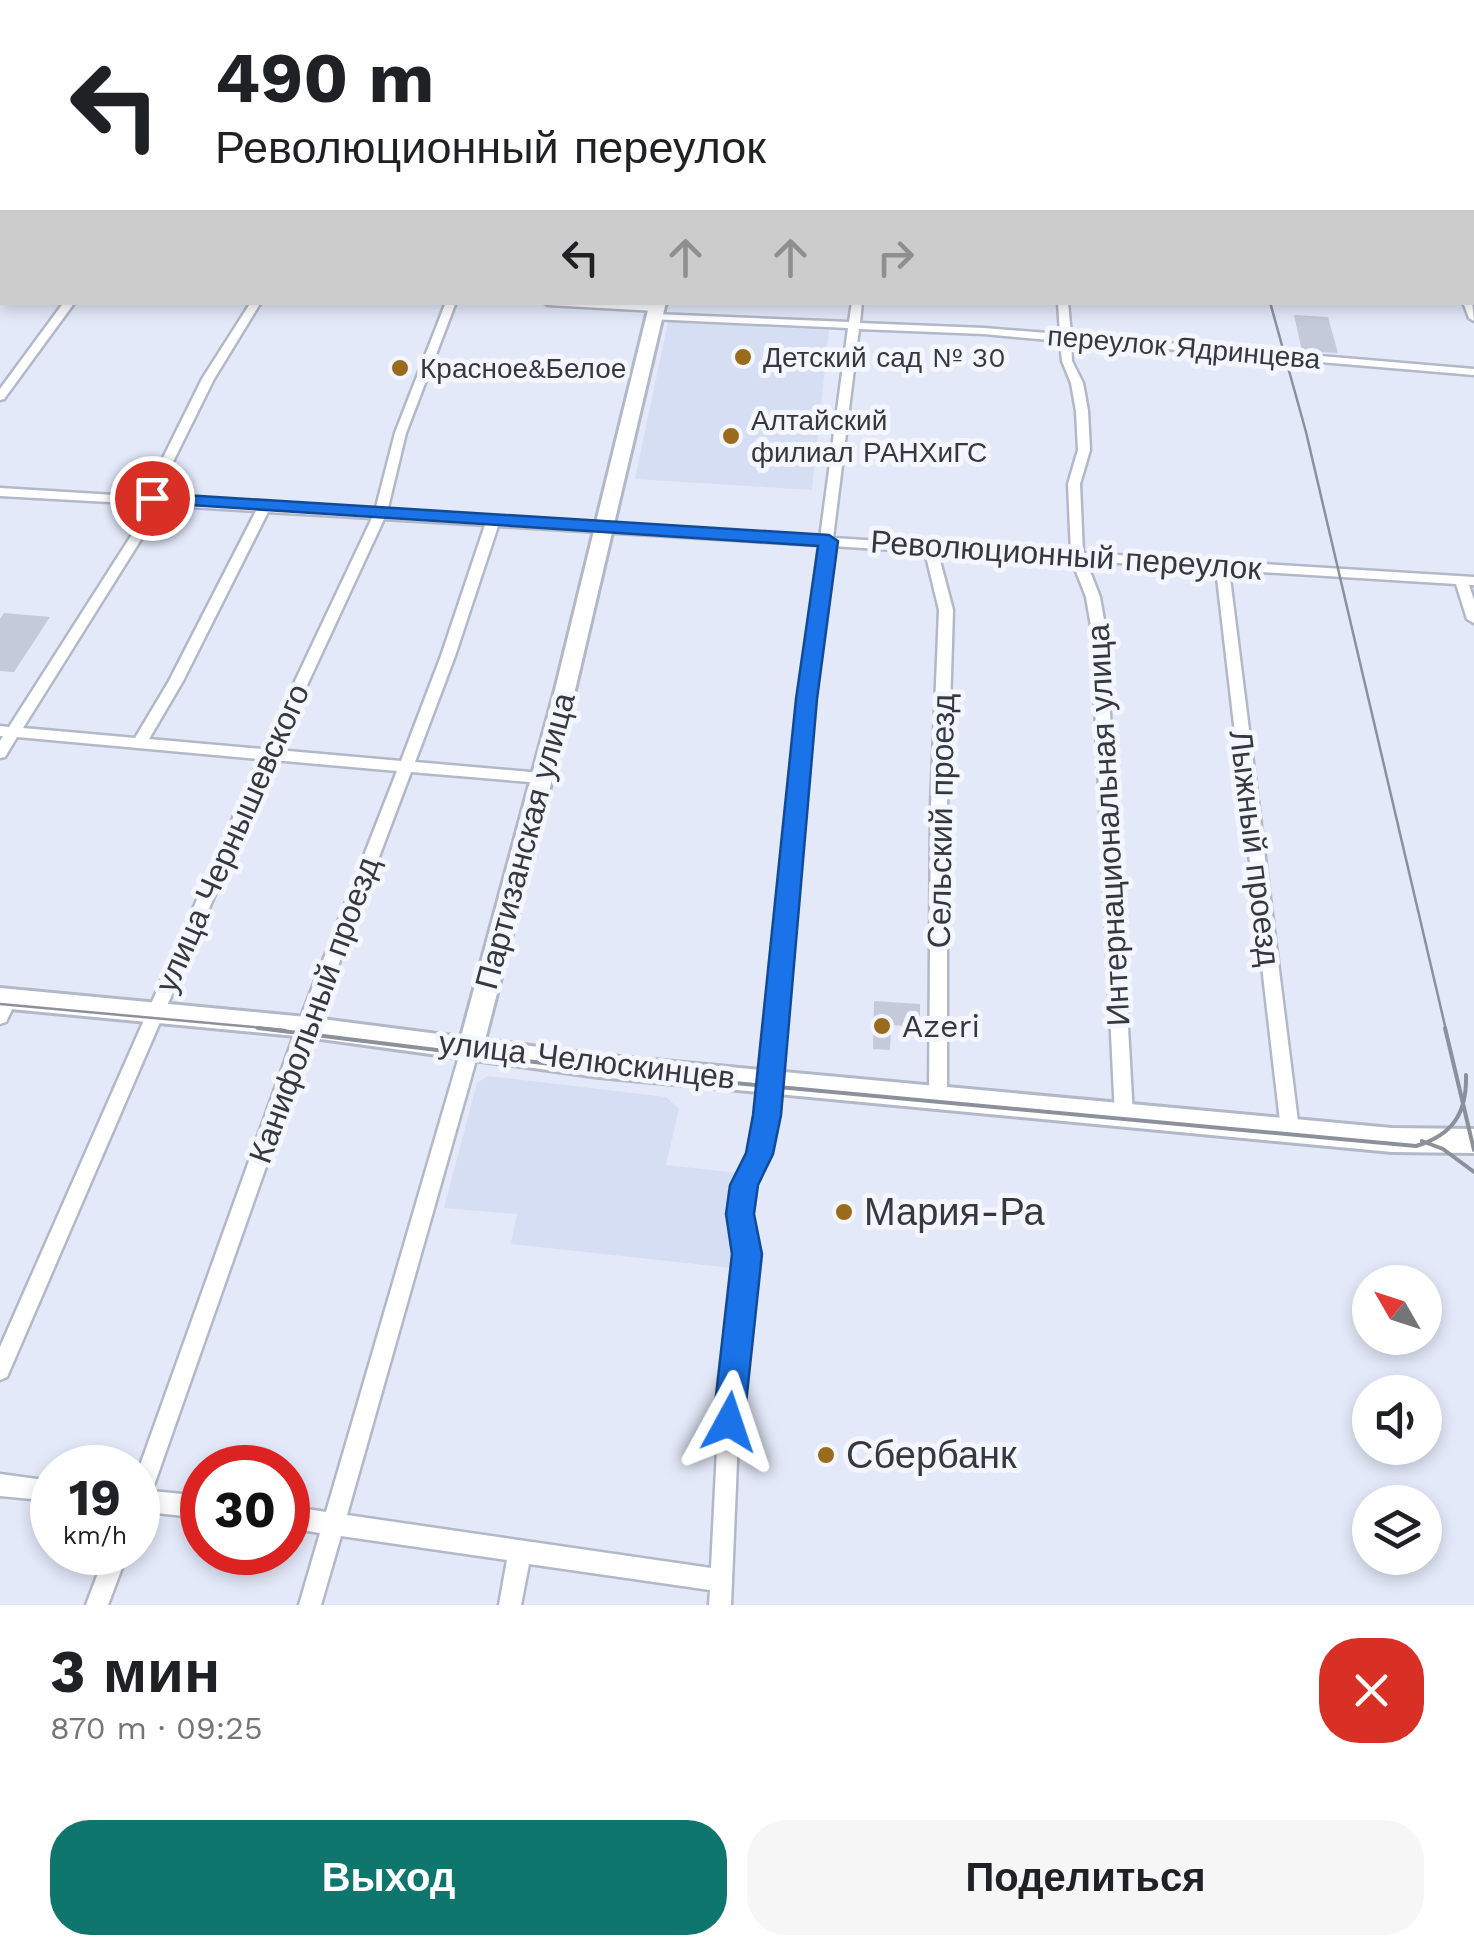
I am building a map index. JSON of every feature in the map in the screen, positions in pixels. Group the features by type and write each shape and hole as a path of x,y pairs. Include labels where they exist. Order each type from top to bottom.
{"main road":[{"name":"Партизанская улица","path":"471,1046 606,526 656,309"},
{"name":"улица Челюскинцев","path":"3,1005 306,1027 471,1046 585,1065 1392,1140 1474,1142"}],"street":[{"path":"0,396 68,305"},
{"path":"0,753 6,732 151,514 152,498 208,379 254,305"},
{"name":"улица Чернышевского","path":"0,1370 268,754 380,515 386,476 416,384 450,305"},
{"name":"переулок Ядринцева","path":"594,305 854,326 1065,337 1474,372"},
{"path":"720,1605 730,1390 747,1254 740,1214 744,1185 760,1154 771,1082 806,699 857,305"},
{"name":"Интернациональная улица","path":"1063,305 1067,361 1077,382 1082,411 1084,450 1074,484 1077,556 1093,597 1098,626 1124,1115"},
{"name":"Революционный переулок","path":"0,492 152,498 1468,581"},
{"path":"140,742 176,682 265,506"},
{"name":"Канифольный проезд","path":"158,1445 306,1027 448,656 493,521"},
{"name":"Сельский проезд","path":"930,548 946,610 939,806 938,1097"},
{"name":"Лыжный проезд","path":"1222,565 1290,1130"},
{"path":"1468,581 1474,619"},
{"path":"6,732 542,778"},
{"name":"Партизанская улица","path":"310,1605 471,1046"},
{"path":"0,1484 30,1487"},
{"path":"310,1519 721,1581"},
{"path":"510,1605 520,1551"},
{"path":"97,1605 108,1575"}],"shaded area":[{"name":"Алтайский филиал РАНХиГС","path":"668,322 829,330 812,490 635,479"},
{"path":"488,1076 666,1097 679,1109 666,1165 738,1173 729,1226 736,1241 732,1268 511,1244 517,1214 444,1208 477,1083"}],"building":[{"path":"1294,315 1328,317 1338,353 1302,351"},
{"path":"4,613 50,617 14,672 0,671 0,619"},
{"name":"Azeri","path":"874,1001 920,1004 920,1027 891,1025 890,1050 873,1049"}],"tram line":[{"path":"1271,305 1306,432 1446,1030"},
{"path":"0,1004 285,1030"},
{"path":"258,1028 616,1072 1416,1146 1426,1142"},
{"path":"1445,1028 1463,1104"},
{"path":"1463,1104 1466,1075"},
{"path":"1426,1142 1448,1129 1463,1104"},
{"path":"1463,1104 1474,1150"},
{"path":"1426,1142 1443,1149 1474,1172"}],"place":[{"name":"Детский сад № 30","path":"743,357"},
{"name":"Красное&Белое","path":"400,368"},
{"name":"Алтайский филиал РАНХиГС","path":"731,436"},
{"name":"Azeri","path":"882,1026"},
{"name":"Мария-Ра","path":"844,1212"},
{"name":"Сбербанк","path":"826,1455"}],"route":[{"path":"152,498 829,541 806,699 767,1115 760,1154 744,1185 740,1214 747,1254 729,1422"}]}
